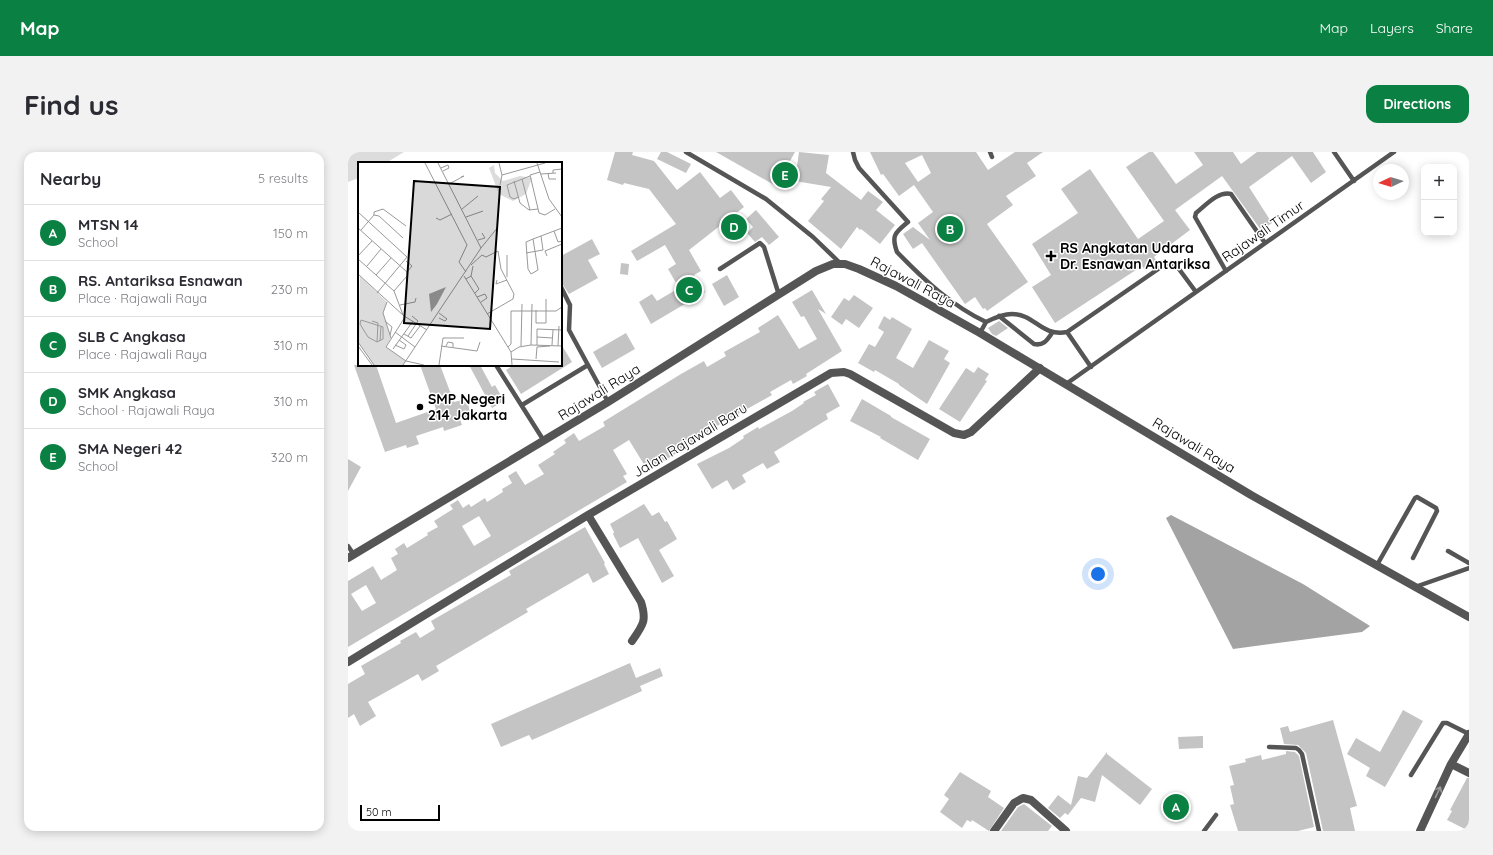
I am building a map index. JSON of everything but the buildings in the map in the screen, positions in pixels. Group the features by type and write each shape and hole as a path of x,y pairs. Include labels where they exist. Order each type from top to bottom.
{"street":[{"name":"Rajawali Raya","path":"351,556 608,402 821,268 840,263 859,269 896,286 980,333 1251,495 1469,617"},
{"name":"Jalan Rajawali Baru","path":"348,662 588,515 831,373 844,372 850,374 961,436 971,432 1040,368"},
{"path":"588,515 641,602 645,617 644,623 632,640"},
{"path":"1424,830 1451,764 1469,734"},
{"path":"1451,764 1469,773"},
{"path":"994,831 1014,803 1023,798 1031,800 1066,831"}],"lane":[{"path":"686,152 766,199 813,237 840,263"},
{"path":"853,152 859,168 908,222 897,232 894,237 894,244 897,252 939,291 966,311 986,322"},
{"path":"1334,152 1354,181"},
{"name":"Rajawali Timur","path":"1066,384 1394,152"},
{"path":"1226,270 1195,217 1196,213 1219,195 1225,193 1231,194 1265,243"},
{"path":"720,269 760,243 764,247 779,295"},
{"path":"980,333 986,322 999,316 1012,314 1026,317 1052,333 1067,332 1167,263 1176,265 1196,292"},
{"path":"562,289 570,308 569,330 608,402"},
{"path":"999,316 1034,344 1040,345 1044,343 1052,333"},
{"path":"1067,332 1091,367"},
{"path":"522,405 588,365"},
{"path":"497,366 544,441"},
{"path":"1377,565 1415,498 1417,497 1436,508 1437,511 1413,558"},
{"path":"348,546 351,556"},
{"path":"1448,551 1469,563"},
{"path":"1415,587 1469,568"},
{"path":"1411,775 1443,724 1447,723 1469,734"},
{"path":"1269,747 1296,748 1302,754 1319,831"},
{"path":"1204,831 1216,815"}],"shaded area":[{"path":"348,152 404,152 388,162 358,162 358,178 348,182"},
{"path":"1171,515 1303,584 1370,626 1362,632 1233,649 1166,518"}],"place":[{"name":"SMA Negeri 42","path":"785,175"},
{"name":"SMK Angkasa","path":"734,227"},
{"name":"RS. Antariksa Esnawan","path":"950,229"},
{"name":"RS Angkatan Udara Dr. Esnawan Antariksa","path":"1051,256"},
{"name":"SLB C Angkasa","path":"689,290"},
{"name":"SMP Negeri 214 Jakarta","path":"420,407"},
{"name":"MTSN 14","path":"1176,807"}]}
